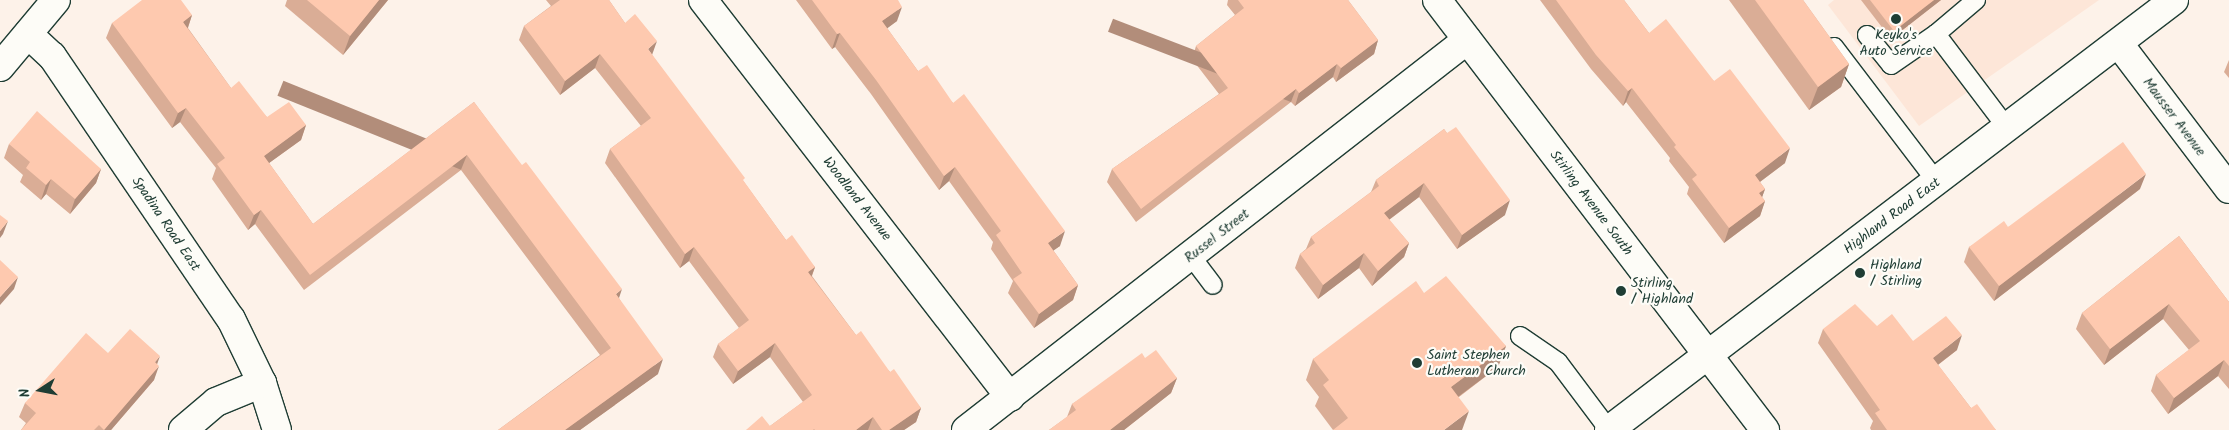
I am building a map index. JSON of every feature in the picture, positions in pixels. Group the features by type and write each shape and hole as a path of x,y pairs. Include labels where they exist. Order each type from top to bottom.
{"street":[{"path":"0,67 56,0"},
{"name":"Woodland Avenue","path":"703,0 1010,397"},
{"name":"Stirling Avenue South","path":"1437,0 1765,430"},
{"name":"Highland Road East","path":"1609,430 2119,44 2174,0"},
{"name":"Spadina Road East","path":"28,34 52,56 231,319 262,383 277,430"},
{"name":"Russel Street","path":"966,430 1467,40"},
{"name":"Mausser Avenue","path":"2119,44 2229,189"},
{"path":"183,430 193,418 216,402 262,383"}],"lane":[{"path":"1867,36 1890,65 1936,34 1976,0"},
{"path":"1822,32 1905,144 1937,182"},
{"path":"1936,34 2007,128"},
{"path":"1191,256 1212,285"},
{"path":"1520,336 1558,362 1609,430"}],"shaded area":[{"path":"1834,0 2099,0 1919,126 1828,5"}],"building":[{"path":"142,0 181,0 192,15 183,22 231,88 239,81 267,117 289,102 306,125 264,156 313,224 474,102 522,165 526,162 622,289 616,294 663,359 565,430 498,430 611,348 467,155 310,275 261,210 254,215 217,164 225,158 186,108 178,113 112,23"},
{"path":"307,0 379,0 350,36"},
{"path":"560,0 609,0 625,23 635,14 657,41 648,49 745,178 743,180 786,240 792,235 815,267 808,272 856,335 861,331 890,372 894,369 921,408 889,430 882,430 873,417 856,430 746,430 762,416 770,426 812,395 775,343 738,371 718,344 749,320 694,247 685,254 610,149 651,118 600,54 565,81 524,26"},
{"path":"812,0 898,0 902,7 882,21 918,71 927,65 953,103 964,94 1065,231 1048,243 1078,285 1039,314 1013,279 1022,273 996,235 1001,231 955,167 944,176 876,80 840,33 837,34"},
{"path":"1238,0 1348,0 1378,40 1341,68 1337,64 1299,93 1296,89 1141,209 1112,169 1228,88 1196,46 1244,8"},
{"path":"1556,0 1624,0 1649,33 1666,19 1714,81 1730,69 1790,148 1755,175 1765,189 1759,193 1765,201 1729,228 1692,179 1697,175 1674,147 1676,145 1632,88 1628,91 1596,55"},
{"path":"1755,0 1803,0 1849,64 1818,87"},
{"name":"Keyko's Auto Service","path":"1870,0 1934,0 1894,31"},
{"path":"37,111 101,169 75,199 51,179 46,185 26,168 30,162 9,144"},
{"path":"1456,127 1510,200 1462,235 1424,183 1384,213 1409,243 1378,271 1364,253 1323,285 1300,254 1315,243 1311,237 1379,186 1376,180 1444,129 1447,133"},
{"path":"2123,142 2146,174 1999,286 1969,247 2004,221 2008,227"},
{"path":"0,215 8,221 0,231"},
{"path":"2179,236 2229,302 2229,366 2224,360 2174,398 2156,375 2200,341 2169,304 2110,349 2082,313"},
{"path":"0,260 18,277 0,297"},
{"name":"Saint Stephen Lutheran Church","path":"1446,276 1506,346 1451,387 1469,411 1444,430 1333,430 1348,418 1323,385 1329,380 1313,359 1416,281 1424,293"},
{"path":"1855,304 1877,326 1892,314 1913,341 1946,316 1962,335 1933,358 1971,408 1977,404 1996,430 1887,430 1875,413 1880,410 1823,329"},
{"path":"130,329 160,356 155,362 159,366 104,430 99,425 94,430 21,430 36,413 25,403 86,333 108,353"},
{"path":"1156,350 1177,378 1110,430 1049,430 1076,410 1072,404 1142,353 1145,358"}],"place":[{"name":"Keyko's Auto Service","path":"1896,19"},
{"name":"Highland / Stirling","path":"1860,273"},
{"name":"Stirling / Highland","path":"1621,291"},
{"name":"Saint Stephen Lutheran Church","path":"1417,363"}]}
